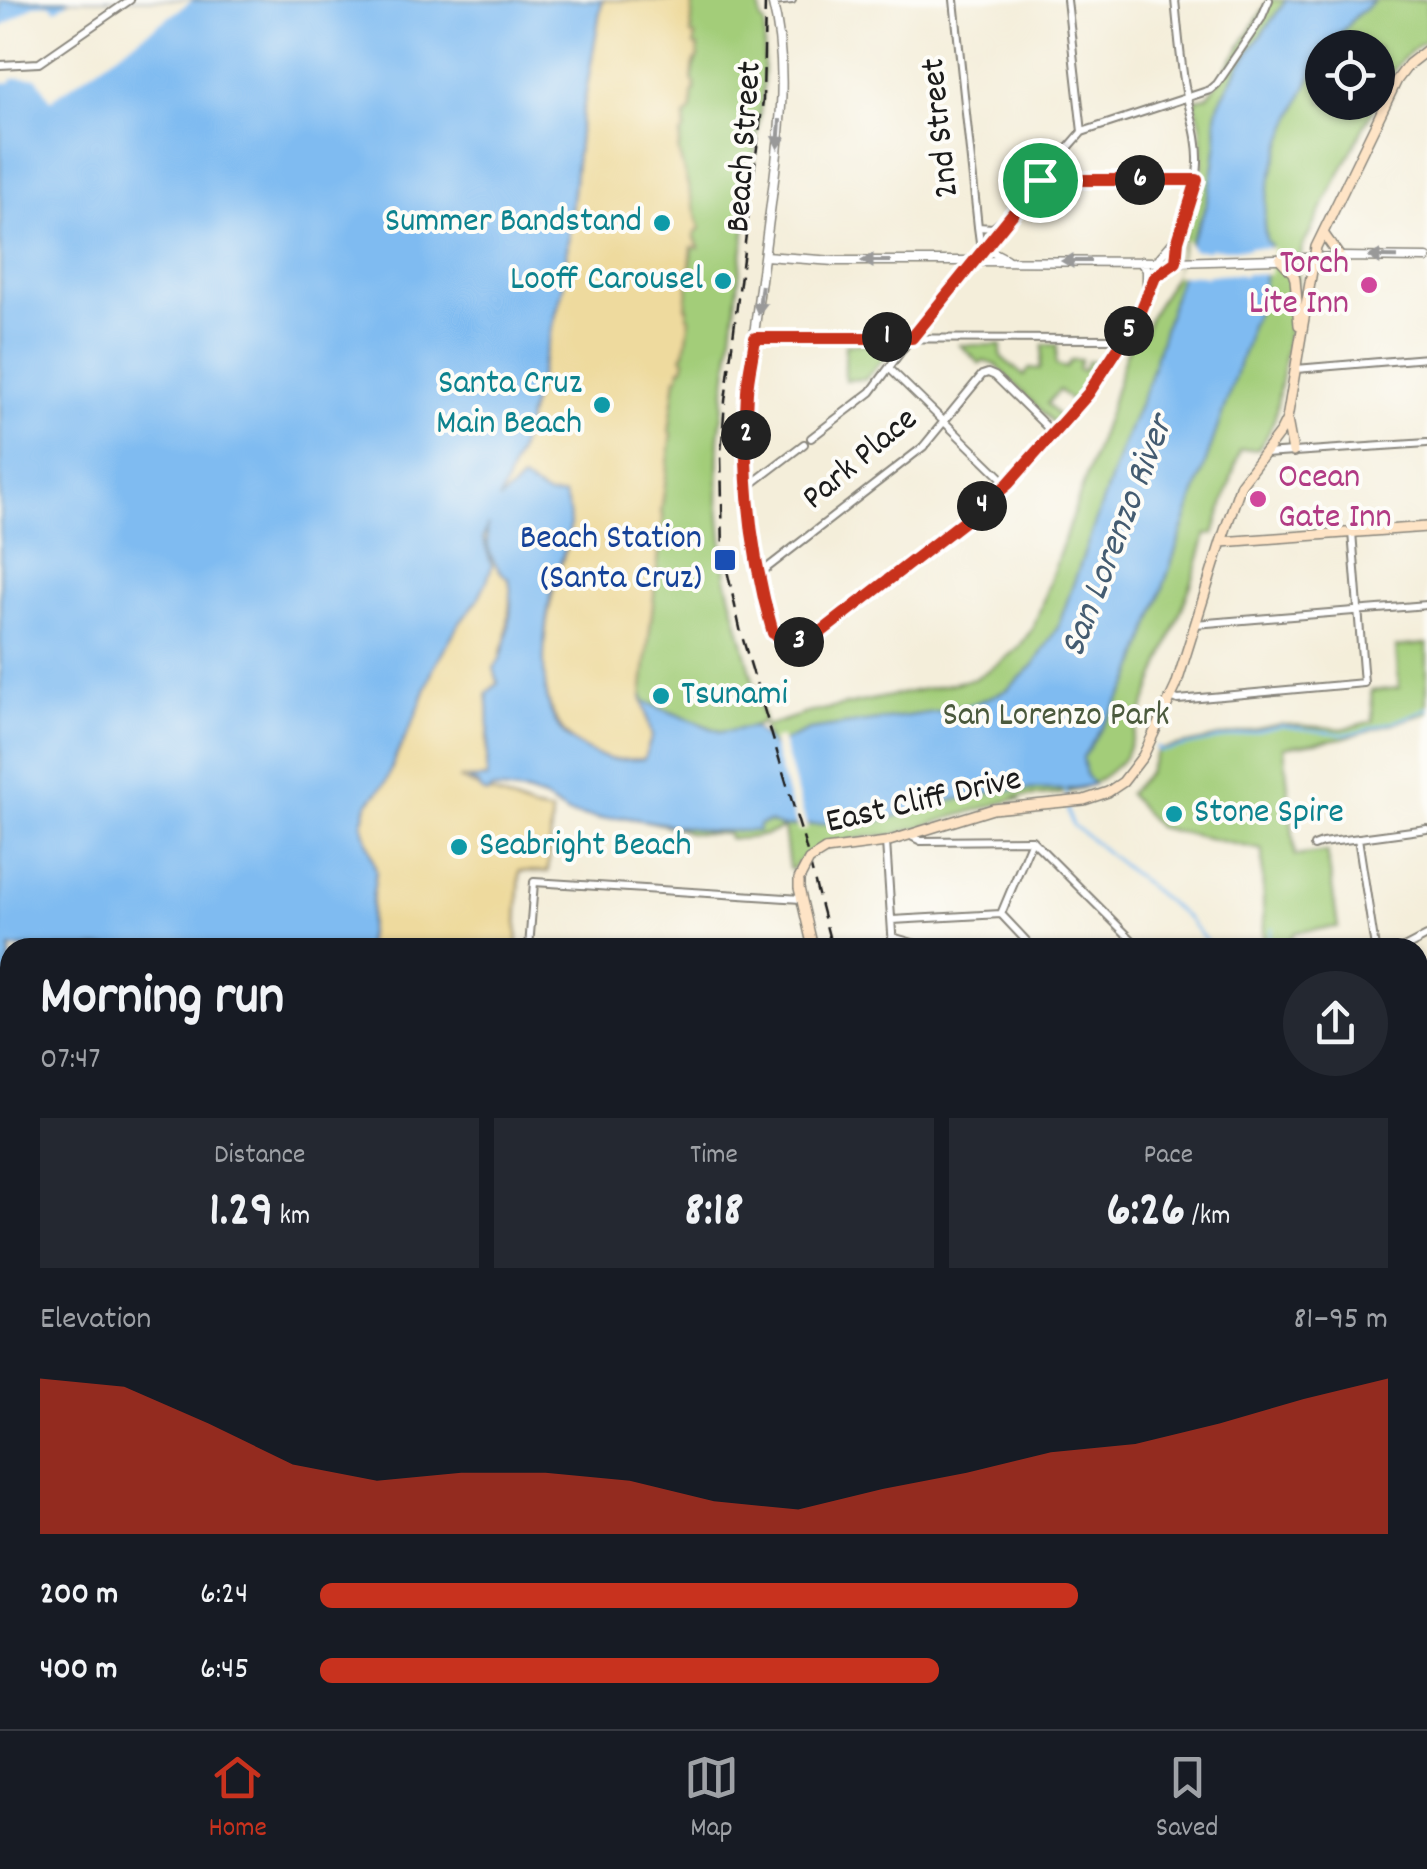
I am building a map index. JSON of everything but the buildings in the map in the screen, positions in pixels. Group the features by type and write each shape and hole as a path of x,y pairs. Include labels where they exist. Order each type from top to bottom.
{"main road":[{"path":"1293,452 1286,419 1313,258 1397,80 1427,50"},
{"path":"1322,233 1340,257"},
{"path":"1279,260 1295,279 1300,332"},
{"name":"East Cliff Drive","path":"812,938 799,880 809,860 825,850 886,842 993,809 1084,800 1124,782 1137,766 1171,697 1242,484 1286,419"},
{"path":"1221,542 1427,527"}],"street":[{"path":"0,65 39,63 130,0"},
{"path":"772,1 792,0"},
{"name":"2nd Street","path":"954,0 978,227 985,248"},
{"path":"1068,0 1082,132"},
{"path":"1175,0 1198,157 1197,180 1176,252 1178,262"},
{"path":"746,484 754,482 871,392 1009,216 1082,132 1210,90 1261,19 1269,0"},
{"name":"Beach Street","path":"772,1 780,42 780,133 747,390 746,484 757,576 773,633 792,643 816,636 1008,484"},
{"path":"1040,180 1197,180"},
{"path":"978,227 993,228 1009,216"},
{"path":"1157,261 1180,233"},
{"path":"985,248 1010,261"},
{"path":"765,256 834,261 1427,258"},
{"path":"1142,261 1147,270 1147,299"},
{"path":"890,369 1008,484 1098,379 1147,299 1158,273 1178,262"},
{"path":"755,338 1124,338"},
{"path":"1296,369 1427,358"},
{"name":"Park Place","path":"757,576 923,447 979,378 988,373 1054,434"},
{"path":"1263,454 1427,443"},
{"path":"1171,697 1178,700 1364,684 1352,532"},
{"path":"1194,624 1427,605"},
{"path":"1314,846 1427,829"},
{"path":"915,833 933,841 1032,840 1130,938"},
{"path":"1358,838 1373,938"},
{"path":"1001,914 1032,840"},
{"path":"886,842 892,937 895,938"},
{"path":"530,938 534,882 802,898"},
{"path":"892,920 1001,914 1024,938"}],"green space":[{"path":"693,0 759,0 765,25 763,89 719,438 718,498 726,578 764,721 753,727 722,732 645,702 642,696 676,376 685,353 689,318 685,308 693,247 698,247 694,235 699,228 678,152 695,91 692,81 698,47 693,47 690,35"},
{"name":"San Lorenzo Park","path":"1269,0 1427,0 1427,40 1395,69 1395,30 1305,30 1305,120 1367,120 1302,248 1275,417 1258,449 1240,450 1214,534 1206,535 1125,757 1101,779 1076,790 1016,797 1020,800 892,835 838,844 810,855 792,870 784,828 757,837 729,838 728,834 689,833 552,804 554,796 767,782 768,740 763,725 974,679 1019,647 1037,618 1125,356 1130,345 1145,332 1175,275 1201,183 1201,125 1194,100 1208,96"},
{"path":"895,342 865,379 845,380 845,344"},
{"path":"960,345 1001,345 1001,357 1024,376 1030,368 1040,369 1043,345 1057,345 1056,365 1066,368 1071,360 1081,360 1078,369 1083,371 1088,361 1103,361 1072,402 1059,390 1047,404 1059,417 1053,423 996,365 983,361 980,364"},
{"path":"1427,644 1427,713 1342,738 1284,747 1295,856 1327,852 1338,927 1296,932 1291,938 1264,938 1262,850 1157,827 1128,794 1148,772 1158,750 1281,724 1342,729 1373,721 1371,691 1399,688 1396,647"}],"sand":[{"name":"Santa Cruz Main Beach","path":"602,0 693,0 691,35 695,36 698,58 694,61 692,110 685,117 678,151 700,228 694,235 699,248 692,247 686,307 690,318 683,368 676,377 669,432 672,433 642,696 652,736 644,759 610,759 577,744 558,723 547,696 545,635 567,546 509,579 506,641 487,738 487,778 458,779 531,809 552,813 548,872 520,871 518,938 367,938 376,871 362,823 367,805 387,781 433,669 477,601 492,566 482,537 519,450 563,288 579,133"}],"water":[{"name":"San Lorenzo River","path":"0,0 602,0 579,133 563,288 519,450 499,501 522,480 549,496 564,496 570,520 547,617 546,692 556,723 565,735 591,753 620,760 644,759 652,736 642,696 645,702 721,732 753,727 773,746 809,730 973,704 1007,690 1034,665 1058,627 1147,386 1190,242 1204,212 1217,143 1219,103 1240,65 1286,0 1375,0 1343,30 1305,30 1305,90 1278,154 1267,196 1264,218 1266,241 1270,244 1259,307 1131,682 1083,757 1086,776 1093,784 984,794 871,823 867,815 862,817 858,812 848,822 782,827 769,822 759,825 758,831 709,831 623,817 602,819 569,814 526,793 492,789 486,794 478,784 467,780 487,778 487,693 498,683 494,668 507,638 511,600 509,579 491,555 488,525 483,538 492,566 487,580 433,669 387,781 367,805 362,823 376,871 367,938 0,938"}],"pier":[{"path":"71,0 193,0 51,100 36,77 0,83 0,28 34,5 51,4 56,10"},
{"path":"1185,239 1193,250 1274,248 1270,274 1174,276"},
{"path":"781,737 808,830 798,831 774,751 772,738"}],"waterway":[{"path":"1156,747 1168,750 1281,726 1342,734 1358,732 1427,708"},
{"path":"1064,789 1073,825 1188,919 1204,938"},
{"path":"1270,938 1272,928"}],"railway":[{"path":"765,0 763,100 725,401 721,454 723,552 741,633 829,938"}],"place":[{"name":"Summer Bandstand","path":"662,223"},
{"name":"Looff Carousel","path":"723,281"},
{"name":"Torch Lite Inn","path":"1369,285"},
{"name":"Santa Cruz Main Beach","path":"602,405"},
{"name":"Ocean Gate Inn","path":"1258,499"},
{"name":"Beach Station (Santa Cruz)","path":"725,560"},
{"name":"Tsunami","path":"661,696"},
{"name":"Stone Spire","path":"1174,814"},
{"name":"Seabright Beach","path":"459,847"}],"route":[{"path":"1040,180 1197,180 1178,241 1176,262 1155,277 1139,316 1088,394 1008,484 816,636 792,643 773,633 757,576 746,484 747,390 755,338 912,338 1040,180"}]}
